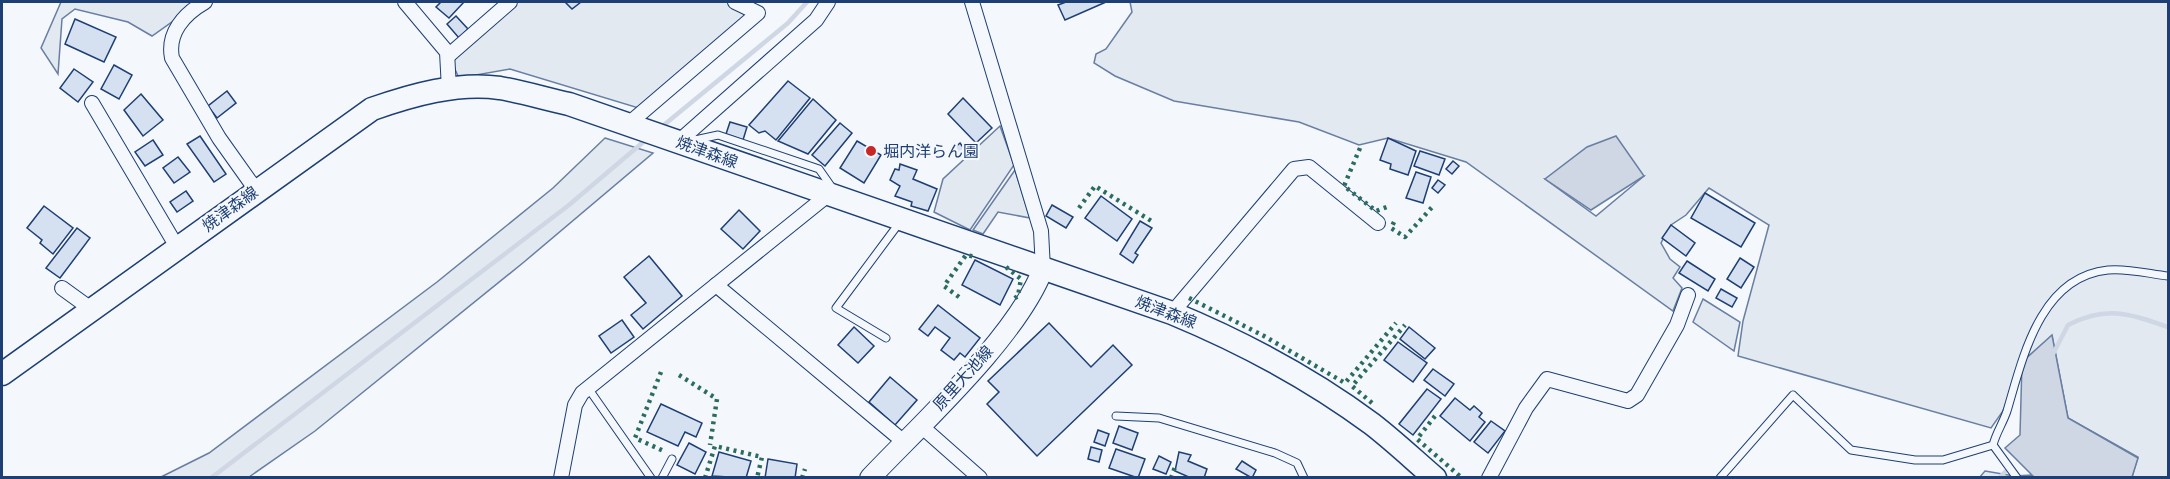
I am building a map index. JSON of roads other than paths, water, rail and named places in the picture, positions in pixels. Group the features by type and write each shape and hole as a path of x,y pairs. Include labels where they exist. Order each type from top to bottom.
{"main road":[{"name":"焼津森線","path":"2,374 372,109 423,93 449,89 499,88 569,104 626,126 676,141 789,170 834,196 1172,313 1227,336 1311,383 1373,425 1435,477"},
{"name":"原里大池線","path":"870,477 985,355 1027,302 1043,269"}],"street":[{"path":"205,2 173,31 170,46 172,58 219,138 256,190"},
{"path":"405,2 447,52 449,89"},
{"path":"448,56 510,2"},
{"path":"626,126 758,13 735,2"},
{"path":"676,141 816,20 828,2"},
{"path":"972,2 1041,231 1043,269"},
{"path":"92,104 177,247"},
{"path":"1172,313 1294,169 1309,167 1378,223"},
{"path":"561,477 575,405 588,388 716,285 834,196"},
{"path":"716,285 904,442"},
{"path":"62,288 91,309"},
{"path":"1489,477 1526,408 1547,379 1628,401 1637,395 1677,325 1688,295"},
{"path":"920,425 980,477"}],"lane":[{"path":"886,338 836,308 902,220"},
{"path":"1993,446 2005,416 2030,336 2050,304 2064,289 2087,276 2109,270 2169,276"},
{"path":"588,388 651,477"},
{"path":"1720,477 1793,395 1851,450 1915,460 1943,460 1993,446"},
{"path":"1116,416 1160,418 1275,453 1297,463 1304,477"},
{"path":"1993,446 2017,477"},
{"path":"662,477 672,459"}],"waterway":[{"path":"659,129 788,23 807,2"},
{"path":"211,478 569,205 648,138"},
{"path":"2053,354 2068,325 2095,315 2107,313 2130,315 2168,327"},
{"path":"1999,478 2005,472"}],"place":[{"name":"堀内洋らん園","path":"871,151"}]}
